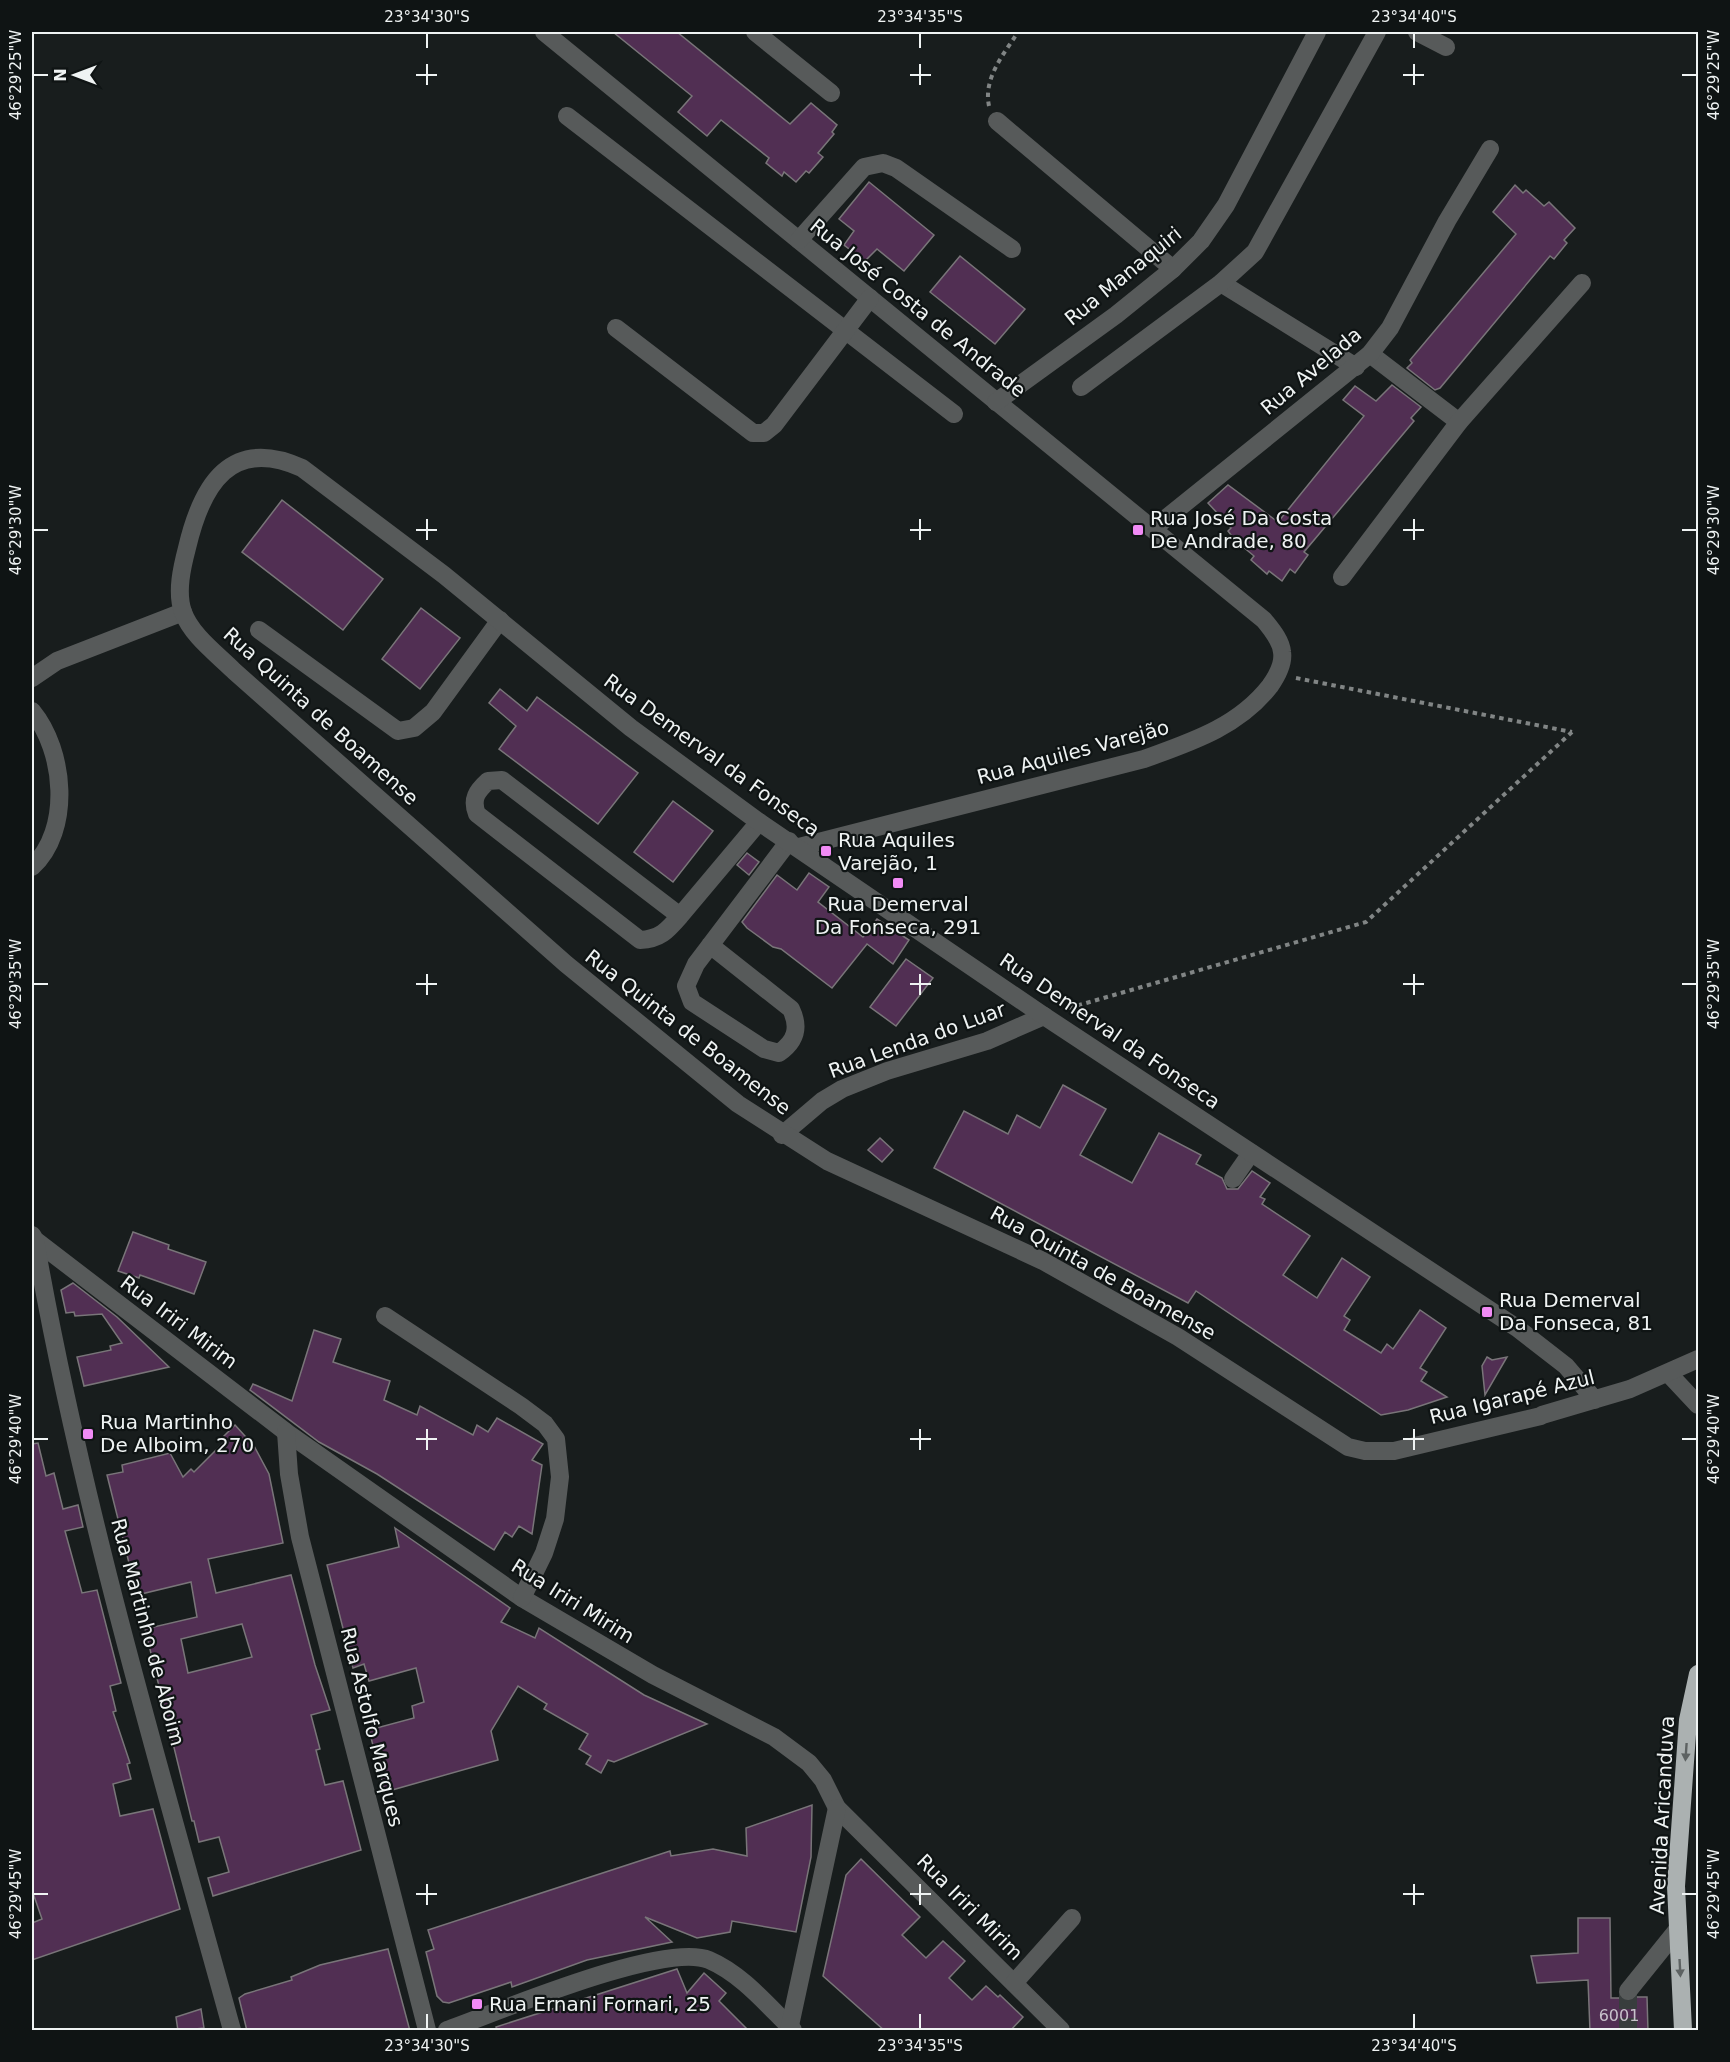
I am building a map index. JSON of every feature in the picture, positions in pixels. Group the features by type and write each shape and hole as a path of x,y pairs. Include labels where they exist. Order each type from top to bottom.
{"highway":[{"name":"Avenida Aricanduva","path":"1683,2031 1676,1886 1688,1720 1698,1674"}],"street":[{"name":"Rua José Costa de Andrade","path":"544,32 1264,620 1277,638 1282,652 1279,674"},
{"path":"755,32 831,93"},
{"name":"Rua Manaquiri","path":"996,402 1116,315 1173,269 1201,241 1226,205 1317,32"},
{"path":"1081,387 1221,283 1255,252 1266,236 1377,32"},
{"path":"1417,32 1446,47"},
{"path":"567,116 954,414"},
{"path":"997,121 1173,269"},
{"name":"Rua Avelada","path":"1154,528 1370,354 1390,328 1447,221 1490,149"},
{"path":"799,240 864,167 883,163 896,168 1012,249"},
{"path":"1221,283 1356,367"},
{"path":"1342,577 1460,422 1582,283"},
{"path":"616,328 753,433 764,433 774,425 870,298"},
{"path":"1370,354 1460,422"},
{"name":"Rua Demerval da Fonseca","path":"183,612 181,572 194,516 212,483 227,467 247,458 265,457 286,461 303,468 444,574 631,728 759,822 1044,1016 1435,1272 1535,1341 1566,1366 1595,1400"},
{"path":"32,678 57,661 183,612"},
{"name":"Rua Quinta de Boamense","path":"183,612 198,635 234,671 458,870 706,1079 782,1135 852,1173 1043,1261 1178,1337 1348,1447 1365,1451"},
{"path":"260,630 398,731 414,728 433,712 500,620"},
{"name":"Rua Aquiles Varejão","path":"794,844 1134,761 1197,740 1244,714 1279,674"},
{"path":"32,711 47,736 58,769 60,793 57,818 45,851 32,867"},
{"path":"680,916 502,780 488,781 475,796 473,804 477,814 640,940 654,939 663,934 680,916 759,822"},
{"path":"710,945 791,1009 796,1020 796,1034 790,1046 779,1053 764,1049 692,1002 686,986 696,964 710,945 794,844"},
{"name":"Rua Lenda do Luar","path":"782,1135 822,1101 842,1089 887,1071 987,1041 1044,1016"},
{"path":"1233,1179 1251,1153"},
{"name":"Rua Iriri Mirim","path":"33,1237 286,1432 522,1598 652,1675 774,1737 809,1762 824,1780 837,1808 1061,2031"},
{"name":"Rua Martinho de Aboim","path":"33,1237 53,1345 81,1463 141,1698 232,2031"},
{"path":"385,1316 521,1406 545,1424 556,1438 560,1477 555,1519 544,1553 522,1598"},
{"name":"Rua Igarapé Azul","path":"1365,1451 1394,1451 1595,1400 1630,1389 1698,1359"},
{"path":"1668,1373 1698,1405"},
{"name":"Rua Astolfo Marques","path":"286,1432 289,1474 300,1536 427,2031"},
{"path":"791,2030 837,1808"},
{"path":"1014,1983 1072,1918"},
{"path":"1628,1991 1678,1929"},
{"path":"447,2031 585,1980 667,1957 687,1956 709,1960 743,1982 791,2030"}],"path":[{"path":"997,121 988,105 987,89 992,74 1018,32"},
{"path":"1044,1016 1366,922 1572,732 1279,674"}],"building":[{"path":"613,32 677,32 790,124 811,103 837,125 832,132 834,134 818,153 823,157 809,173 806,171 796,182 784,172 782,176 766,163 769,158 721,120 707,136 678,112 692,96"},
{"path":"869,182 934,235 904,271 877,249 865,261 844,245 854,231 839,219"},
{"path":"1515,185 1523,193 1526,190 1544,206 1549,202 1575,228 1564,240 1567,243 1554,259 1550,256 1440,388 1435,390 1407,368 1412,363 1410,360 1516,234 1493,212"},
{"path":"960,256 1025,309 995,344 930,292"},
{"path":"1392,385 1421,407 1411,418 1414,421 1304,552 1308,555 1295,573 1290,569 1282,581 1269,571 1267,574 1251,560 1254,556 1235,540 1228,531 1231,528 1208,503 1228,485 1278,522 1364,416 1343,400 1355,386 1376,401"},
{"path":"282,500 383,579 343,630 242,552"},
{"path":"421,608 460,638 420,689 382,659"},
{"path":"500,689 527,711 537,697 638,773 598,824 499,749 516,726 489,703"},
{"path":"673,801 713,831 673,882 634,852"},
{"path":"747,853 759,862 749,875 737,865"},
{"path":"809,873 829,887 818,902 863,937 877,919 909,940 893,964 867,944 832,988 781,949 773,947 747,928 742,922 777,875 797,890"},
{"path":"906,959 933,978 896,1026 870,1007"},
{"path":"1063,1085 1106,1109 1080,1155 1132,1183 1159,1133 1201,1155 1196,1164 1222,1178 1227,1189 1238,1189 1252,1171 1270,1183 1260,1197 1265,1199 1262,1204 1310,1236 1283,1275 1317,1298 1342,1258 1370,1277 1344,1316 1350,1320 1344,1330 1381,1353 1387,1344 1393,1349 1420,1310 1446,1328 1420,1368 1427,1372 1421,1381 1447,1397 1408,1410 1381,1415 1196,1291 1188,1303 934,1168 964,1111 1008,1134 1017,1115 1040,1128"},
{"path":"880,1138 893,1150 882,1162 868,1150"},
{"path":"133,1232 169,1245 168,1249 206,1262 194,1294 140,1275 139,1278 118,1271"},
{"path":"73,1283 117,1317 169,1367 84,1386 77,1357 111,1350 110,1346 122,1343 102,1314 75,1316 74,1312 66,1313 61,1290"},
{"path":"314,1330 341,1339 333,1362 390,1381 384,1400 417,1415 420,1406 473,1435 477,1425 488,1432 497,1418 543,1444 532,1460 542,1465 532,1534 519,1526 512,1537 505,1532 494,1550 377,1474 319,1442 250,1390 253,1384 292,1401"},
{"path":"1487,1357 1492,1360 1507,1357 1485,1395 1482,1366"},
{"path":"235,1425 254,1446 269,1474 283,1543 208,1559 216,1593 291,1575 315,1665 330,1710 311,1715 320,1749 316,1750 325,1785 343,1781 361,1850 213,1896 208,1878 229,1872 219,1837 199,1842 145,1629 197,1617 191,1582 137,1595 107,1475 123,1472 122,1465 170,1453 183,1477 191,1469 194,1472 226,1440 223,1437","holes":["242,1624 252,1657 188,1673 181,1639"]},
{"path":"38,1443 46,1476 54,1473 63,1509 78,1505 83,1527 65,1531 82,1593 97,1590 121,1683 110,1686 116,1711 113,1712 130,1763 127,1764 131,1779 113,1784 120,1816 153,1809 180,1909 32,1960 32,1923 42,1919 32,1890 32,1444"},
{"path":"395,1528 510,1608 501,1622 535,1638 539,1628 644,1695 707,1724 614,1762 608,1760 601,1773 586,1764 591,1756 579,1749 588,1734 544,1709 547,1704 518,1686 491,1731 498,1760 385,1792 369,1730 414,1718 412,1706 424,1702 416,1668 369,1681 364,1664 353,1668 327,1565 399,1547"},
{"path":"812,1805 811,1857 796,1932 732,1921 730,1932 697,1938 645,1917 672,1942 587,1960 512,1987 511,1982 449,2003 443,2002 437,1996 426,1952 434,1949 428,1930 670,1851 671,1856 713,1849 747,1856 746,1828"},
{"path":"861,1859 920,1917 902,1935 926,1958 943,1941 965,1961 949,1978 972,2000 986,1986 998,1997 1000,1995 1023,2017 1010,2031 885,2031 823,1976 846,1875"},
{"path":"1578,1918 1610,1918 1611,1998 1619,1998 1627,2002 1637,1997 1647,1997 1648,2031 1590,2031 1588,1980 1537,1983 1531,1956 1578,1953"},
{"path":"388,1949 410,2031 247,2031 239,1998 245,1994 292,1980 291,1977 320,1965"},
{"path":"677,1969 687,1993 704,1973 726,1993 719,2001 749,2031 497,2031 496,2027"},
{"path":"201,2009 204,2028 178,2031 176,2017"}],"tunnel":[{"path":"1628,1991 1628,2030"}],"place":[{"name":"Rua José Da Costa De Andrade, 80","path":"1138,530"},
{"name":"Rua Aquiles Varejão, 1","path":"826,851"},
{"name":"Rua Demerval Da Fonseca, 291","path":"898,883"},
{"name":"Rua Demerval Da Fonseca, 81","path":"1487,1312"},
{"name":"Rua Martinho De Alboim, 270","path":"88,1434"},
{"name":"Rua Ernani Fornari, 25","path":"477,2004"}]}
